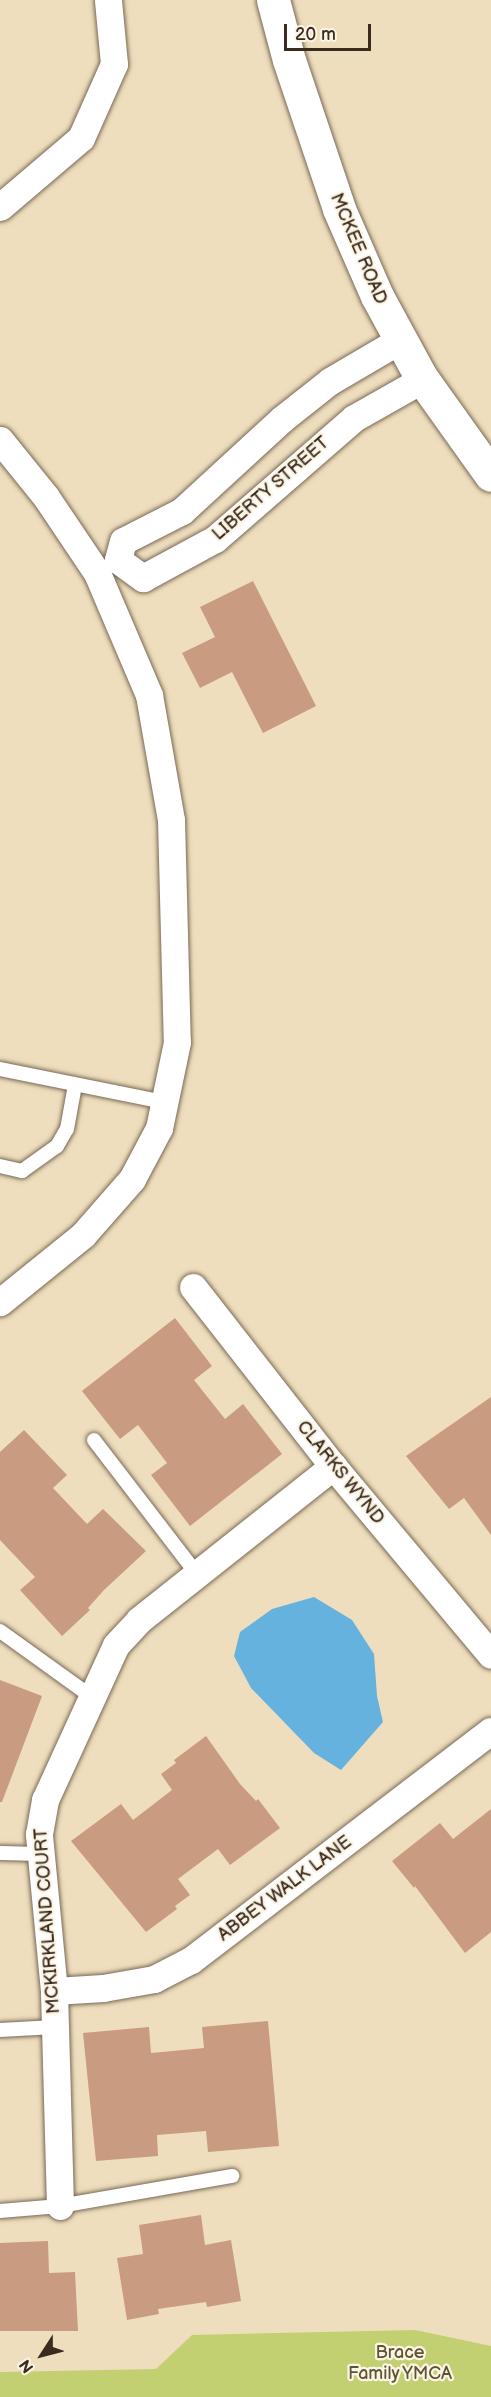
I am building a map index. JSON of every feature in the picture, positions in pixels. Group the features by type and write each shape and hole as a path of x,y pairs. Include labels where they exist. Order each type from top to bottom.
{"street":[{"path":"0,207 81,138 114,64 108,0"},
{"name":"MCKEE ROAD","path":"273,0 289,60 339,209 400,340 423,379 491,475"},
{"path":"108,567 123,541 182,511 282,419 330,381 400,340"},
{"name":"LIBERTY STREET","path":"108,567 143,578 215,539 257,505 354,418 423,379"},
{"path":"0,440 46,497 108,567 149,695 171,820 177,1042 159,1128 132,1179 82,1235 0,1302"},
{"path":"231,468 257,505"},
{"name":"CLARKS WYND","path":"193,1287 333,1466 491,1655"},
{"name":"MCKIRKLAND COURT","path":"60,2206 54,1991 39,1834 45,1800 116,1645 139,1620 333,1466"},
{"name":"ABBEY WALK LANE","path":"54,1991 104,1988 154,1979 191,1960 491,1731"}],"lane":[{"path":"0,1070 164,1102"},
{"path":"0,1166 22,1171 57,1146 67,1129 75,1085"},
{"path":"94,1440 197,1574"},
{"path":"0,1631 92,1697"},
{"path":"0,1853 41,1854"},
{"path":"0,2030 55,2027"},
{"path":"0,2211 60,2206 232,2176"}],"green space":[{"name":"Brace Family YMCA","path":"415,2330 491,2346 491,2397 0,2397 0,2372 156,2369 192,2335"}],"water":[{"path":"314,1597 352,1620 374,1654 377,1696 383,1722 341,1770 314,1753 251,1688 234,1656 240,1632 272,1609"}],"building":[{"path":"253,581 316,706 263,733 232,672 200,688 182,653 215,637 200,607"},
{"path":"175,1318 212,1366 194,1380 225,1419 243,1404 282,1454 190,1526 151,1475 167,1463 138,1425 120,1439 82,1391"},
{"path":"491,1397 491,1535 464,1498 449,1509 406,1456"},
{"path":"24,1430 67,1475 53,1488 87,1524 103,1509 146,1551 104,1590 88,1608 90,1610 62,1636 20,1590 35,1577 0,1540 0,1452"},
{"path":"0,1680 42,1696 2,1802 0,1802"},
{"path":"206,1736 240,1784 256,1801 258,1799 280,1828 230,1865 218,1849 178,1879 190,1895 175,1906 177,1909 146,1932 71,1841 121,1804 133,1820 172,1790 161,1774 176,1763 174,1760"},
{"path":"491,1809 491,1932 465,1953 415,1886 414,1888 392,1861 440,1823 453,1839"},
{"path":"268,2021 279,2146 208,2152 206,2131 157,2135 158,2156 96,2161 83,2033 149,2027 151,2053 204,2048 202,2027"},
{"path":"201,2215 205,2245 231,2240 241,2301 207,2307 206,2302 158,2309 159,2314 127,2320 117,2258 143,2254 139,2225"},
{"path":"48,2241 49,2273 75,2272 78,2331 0,2331 0,2243"}]}
